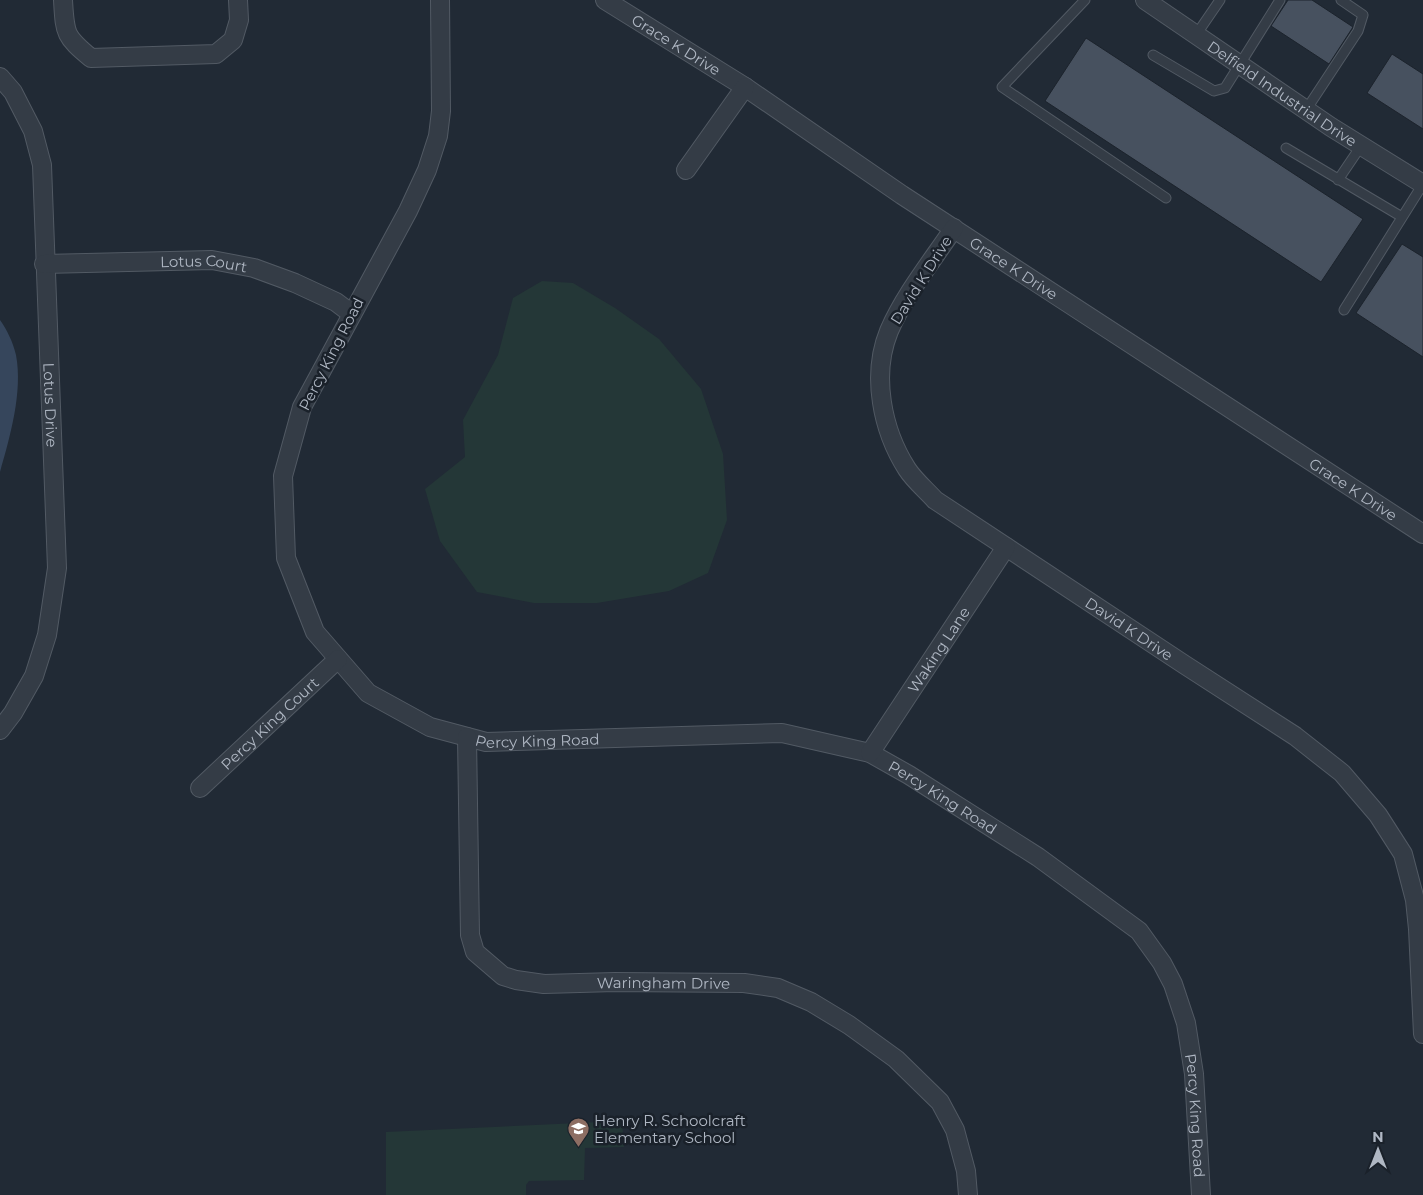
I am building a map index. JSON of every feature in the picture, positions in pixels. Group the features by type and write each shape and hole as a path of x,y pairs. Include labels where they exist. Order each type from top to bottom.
{"street":[{"path":"63,0 65,30 76,45 91,58 216,54 233,40 238,20 238,0"},
{"name":"Percy King Road","path":"440,0 441,111 438,136 427,170 408,210 302,407 283,476 286,558 315,632 368,693 430,727 486,742 782,733 870,752 909,775 1038,857 1139,931 1162,963 1173,984 1186,1023 1194,1074 1201,1195"},
{"name":"Grace K Drive","path":"605,0 745,87 902,195 1423,534"},
{"name":"Delfield Industrial Drive","path":"1145,0 1306,110 1423,184"},
{"name":"Lotus Drive","path":"0,77 13,92 34,131 42,165 44,264 57,568 47,635 34,676 13,713 0,730"},
{"path":"686,170 745,87"},
{"name":"David K Drive","path":"954,228 910,292 889,332 881,366 881,397 889,433 908,470 935,500 1295,736 1342,773 1378,815 1403,854 1415,865 1415,900 1423,1034"},
{"name":"Lotus Court","path":"44,264 212,260 254,268 295,283 336,302 352,314"},
{"name":"Waking Lane","path":"870,752 1006,547"},
{"name":"Percy King Court","path":"200,788 338,659"},
{"name":"Waringham Drive","path":"467,737 470,935 475,952 482,959 503,976 544,984 615,982 744,983 778,988 812,1002 849,1025 896,1059 940,1102 954,1130 966,1171 968,1195"}],"lane":[{"path":"1085,0 1002,87 1166,198"},
{"path":"1196,35 1220,0"},
{"path":"1152,55 1214,91 1225,88 1280,0"},
{"path":"1306,110 1358,31 1363,15 1341,0"},
{"path":"1338,180 1361,146"},
{"path":"1286,148 1402,217"},
{"path":"1344,310 1423,184"}],"shaded area":[{"path":"542,281 573,283 615,308 659,339 701,389 723,454 727,520 708,573 669,591 597,603 534,603 477,592 440,541 425,489 465,457 463,420 498,355 513,298"},
{"path":"622,1121 624,1147 585,1148 584,1180 529,1181 526,1185 526,1195 386,1195 386,1132"}],"water":[{"path":"0,320 10,336 15,350 18,384 8,444 0,472"}],"building":[{"path":"1288,0 1312,0 1353,27 1329,64 1271,26"},
{"path":"1086,38 1363,219 1321,282 1045,101"},
{"path":"1392,54 1423,74 1423,129 1367,93"},
{"path":"1402,244 1423,257 1423,357 1356,313"}],"place":[{"name":"Henry R. Schoolcraft Elementary School","path":"578,1148"}]}
